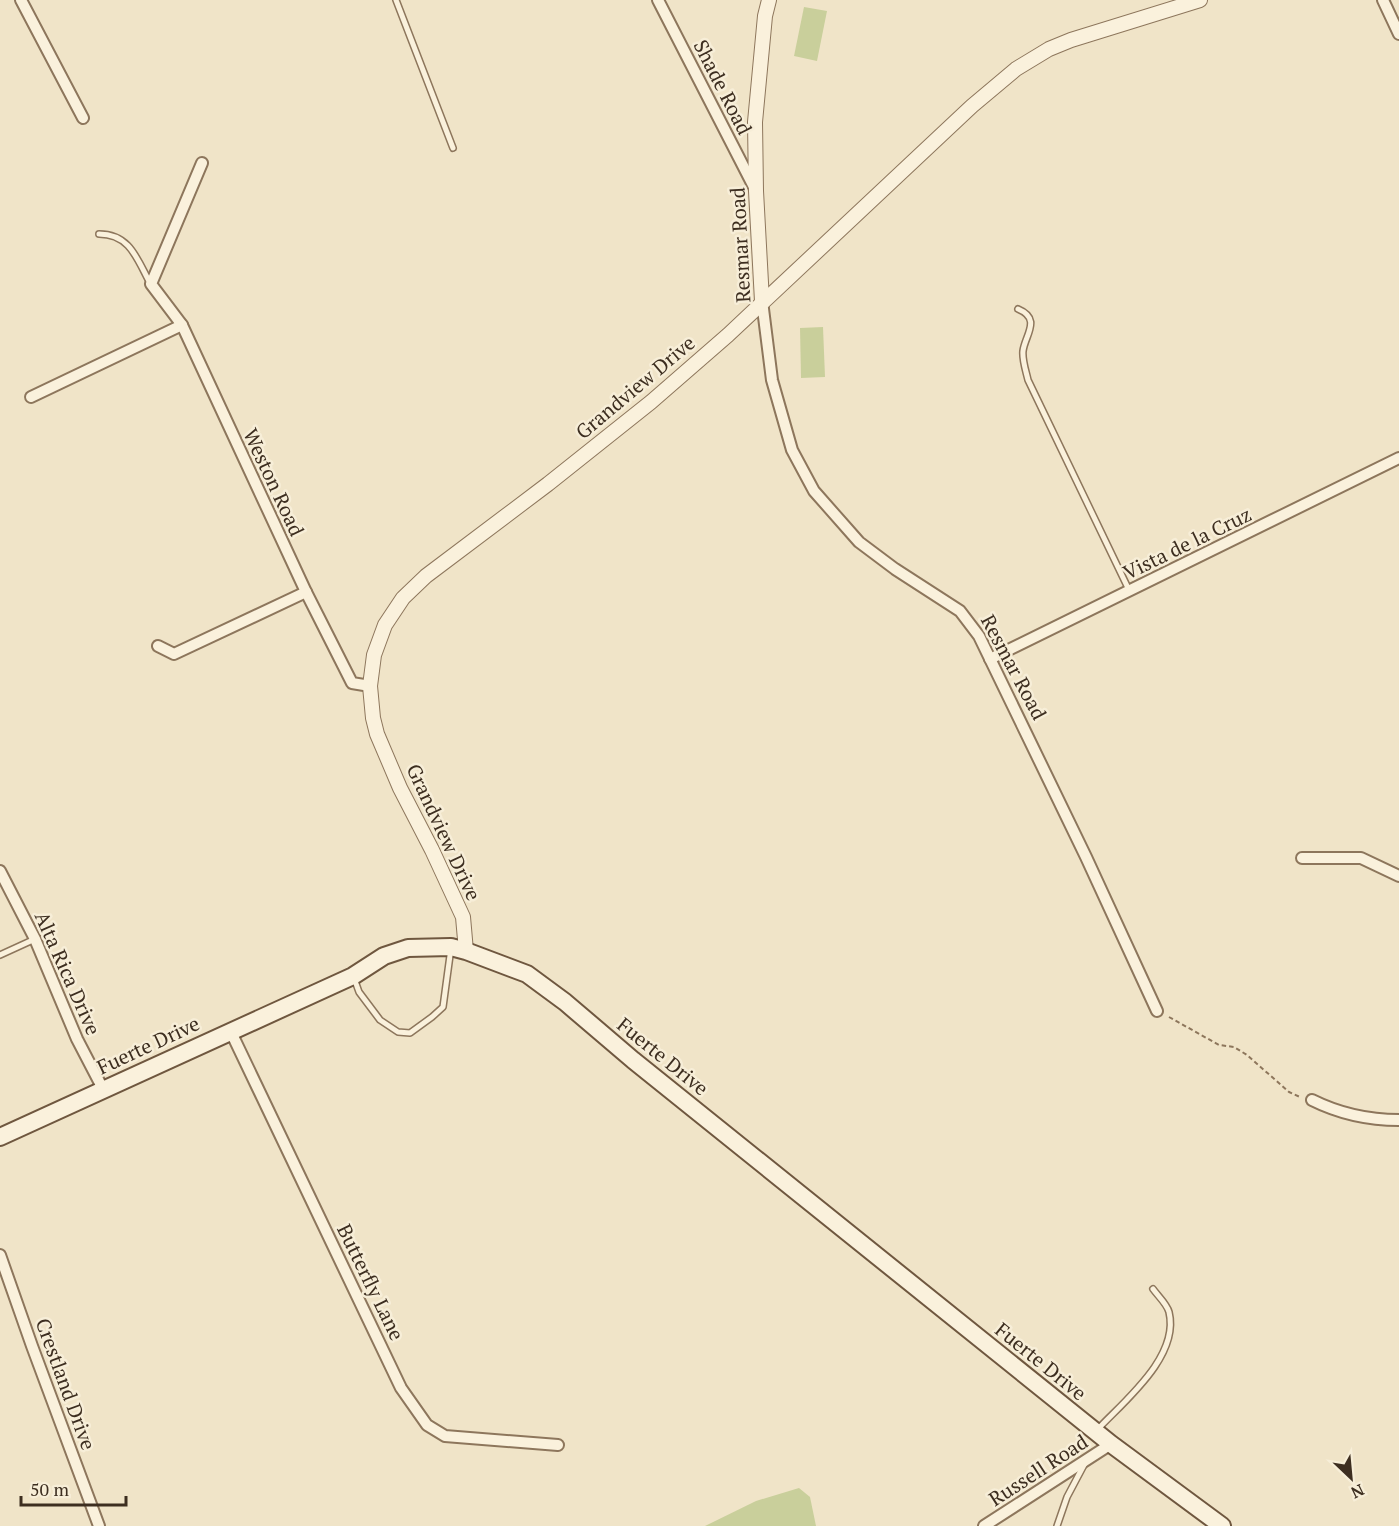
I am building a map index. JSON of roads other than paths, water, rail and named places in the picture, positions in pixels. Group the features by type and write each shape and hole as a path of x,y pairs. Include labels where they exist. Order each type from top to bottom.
{"main road":[{"name":"Fuerte Drive","path":"0,1137 230,1030 353,976 384,956 408,948 459,949 528,974 1111,1444 1222,1526"}],"street":[{"path":"21,0 83,118"},
{"name":"Shade Road","path":"657,0 756,191"},
{"name":"Resmar Road","path":"769,0 765,16 755,123 756,191 762,301 775,390 792,450 814,491 859,542 895,569 960,611 979,636 1086,857 1156,1011"},
{"name":"Grandview Drive","path":"459,949 463,917 400,788 377,734 370,702 374,655 382,632 394,611 414,586 651,402 728,335 972,106 1016,69 1049,49 1071,40 1200,0"},
{"path":"1383,0 1399,34"},
{"path":"150,284 202,163"},
{"name":"Weston Road","path":"150,284 182,325 306,592 352,684 370,686"},
{"path":"31,397 182,325"},
{"name":"Vista de la Cruz","path":"990,659 1399,458"},
{"path":"158,646 174,654 306,592"},
{"path":"1302,858 1361,858 1399,876"},
{"name":"Alta Rica Drive","path":"0,871 35,939 77,1039 104,1089"},
{"name":"Butterfly Lane","path":"230,1030 401,1388 428,1425 445,1436 558,1445"},
{"path":"1312,1100 1354,1116 1399,1120"},
{"name":"Crestland Drive","path":"0,1255 99,1526"},
{"name":"Russell Road","path":"984,1526 1111,1444"}],"lane":[{"path":"396,0 453,148"},
{"path":"99,234 111,234 130,245 150,284"},
{"path":"1018,309 1024,311 1030,319 1031,330 1023,351 1028,380 1129,591"},
{"path":"0,955 35,939"},
{"path":"353,976 359,993 380,1020 398,1032 410,1033 443,1007 459,949"},
{"path":"1095,1431 1147,1379 1161,1354 1169,1333 1168,1311 1153,1289"},
{"path":"1057,1526 1067,1497 1087,1459"}]}
